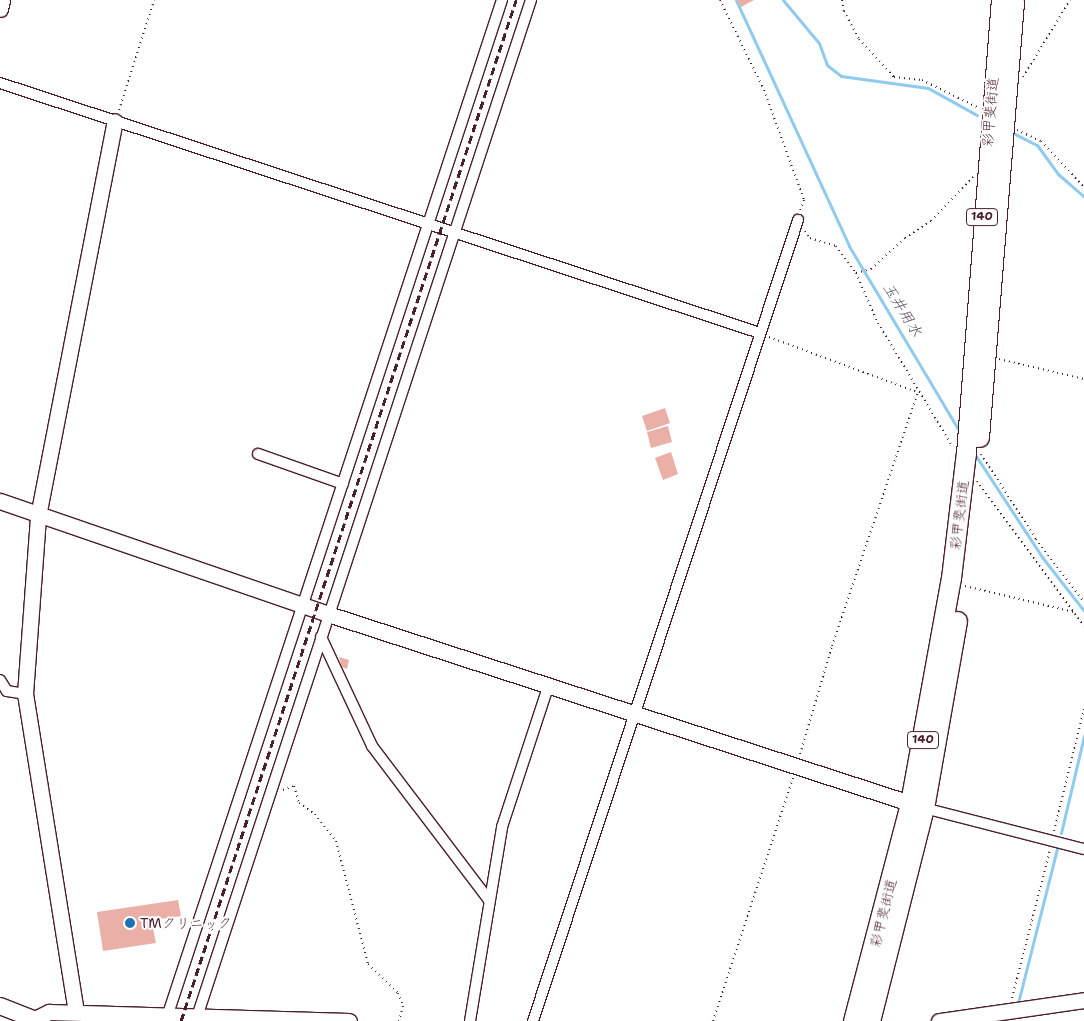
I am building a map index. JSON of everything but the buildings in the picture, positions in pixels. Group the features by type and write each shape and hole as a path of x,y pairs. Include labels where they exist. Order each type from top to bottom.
{"highway":[{"name":"彩甲斐街道","path":"853,1021 917,805 945,615 972,464 988,355 1001,0"},
{"name":"彩甲斐街道","path":"870,1021 963,586 972,464 967,434 986,167 996,119 1014,0"}],"main road":[{"path":"0,1006 36,1020"}],"street":[{"path":"0,9 2,0"},
{"path":"167,1019 502,0"},
{"path":"196,1019 272,794 328,614 456,234 531,0"},
{"path":"0,83 760,333"},
{"path":"76,1012 25,694 38,516 115,121"},
{"path":"533,1021 798,220"},
{"path":"258,454 343,484"},
{"path":"0,501 38,516 328,614 549,684 917,805 1084,849"},
{"path":"321,637 372,746 488,900"},
{"path":"0,680 8,690 25,694"},
{"path":"470,1021 479,984 488,900 502,827 549,684"},
{"path":"940,1021 1010,1015 1084,1000"},
{"path":"36,1020 49,1012 76,1012 167,1019 349,1021"}],"path":[{"path":"115,121 154,0"},
{"path":"720,0 764,90 804,200 798,220 810,238 836,246 856,273 878,323 918,392 972,464 1084,626"},
{"path":"842,0 844,11 859,39 894,77 922,80 1041,141 1084,186"},
{"path":"1022,80 1070,0"},
{"path":"856,273 871,268 906,238 930,221 952,195 986,167"},
{"path":"760,333 918,392"},
{"path":"988,355 1084,379"},
{"path":"713,1021 796,766 837,631 918,392"},
{"path":"972,464 1036,539 1084,602"},
{"path":"963,586 1074,612"},
{"path":"1010,1015 1084,709"},
{"path":"272,794 294,786 299,803 315,814 336,841 368,964 398,993 403,1006 399,1021"}],"waterway":[{"name":"玉井用水","path":"736,0 849,246 960,432"},
{"path":"783,0 819,43 827,65 841,76 928,88 977,115"},
{"path":"1013,133 1037,145 1058,174 1084,197"},
{"name":"玉井用水","path":"974,453 1042,557 1084,611"},
{"path":"1061,833 1084,736"},
{"path":"1019,999 1057,849"}],"railway":[{"path":"181,1021 516,0"}],"place":[{"name":"TMクリニック","path":"130,923"}]}
